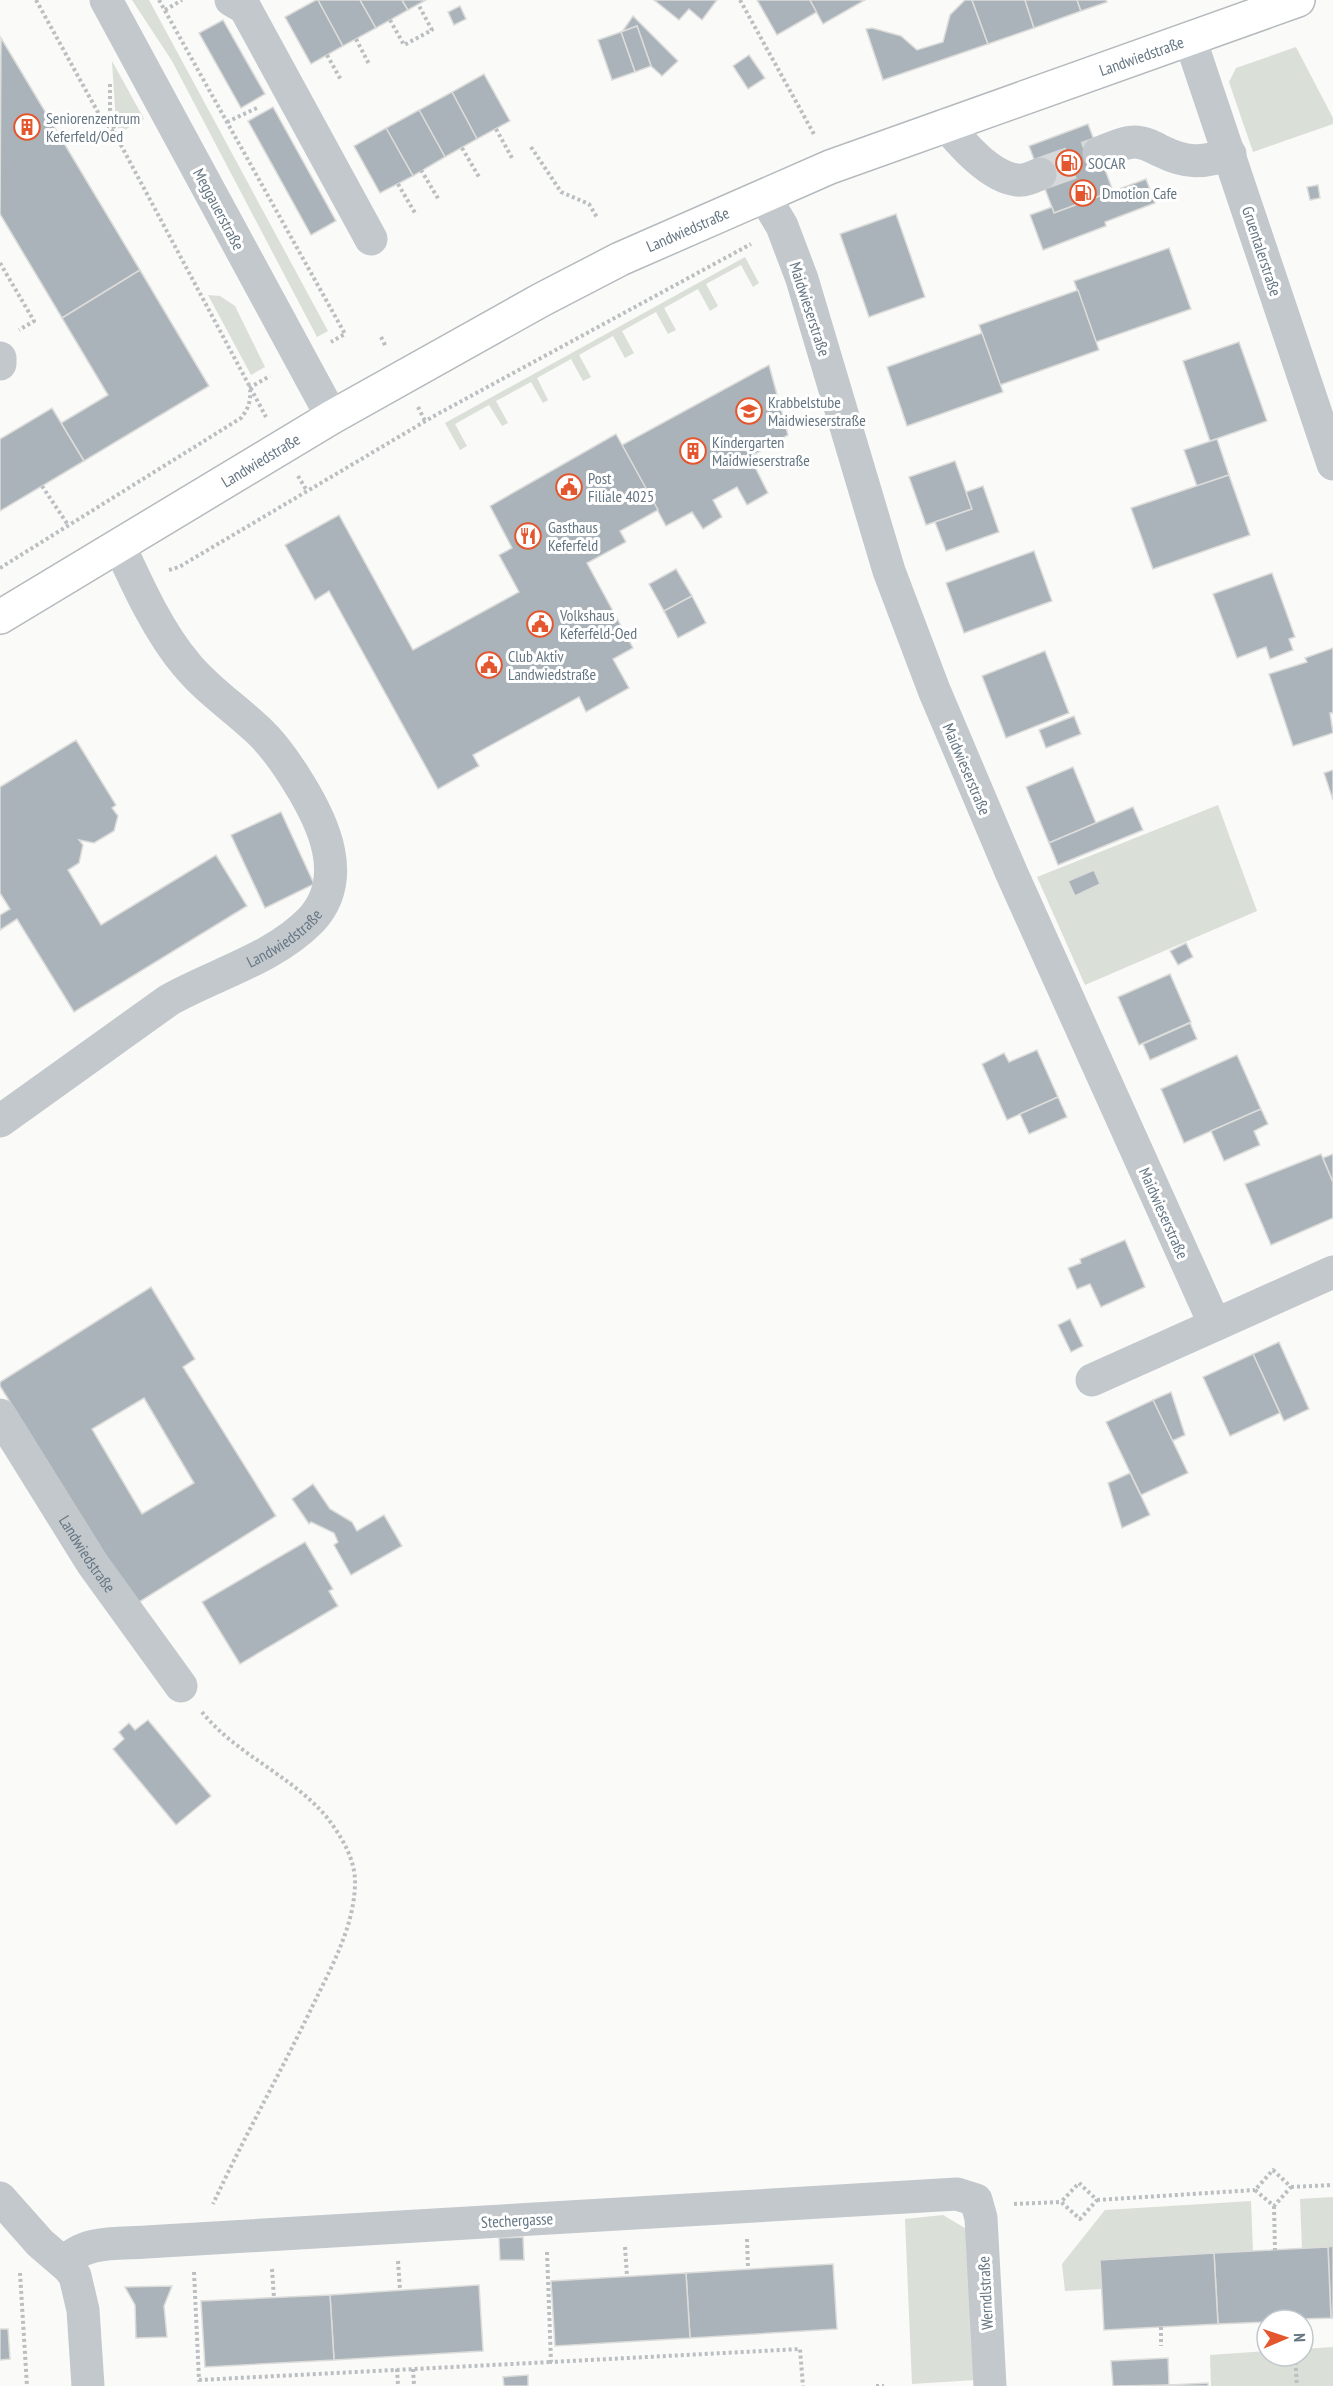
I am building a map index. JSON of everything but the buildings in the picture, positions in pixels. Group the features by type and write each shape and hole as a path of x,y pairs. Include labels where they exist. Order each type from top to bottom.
{"main road":[{"name":"Landwiedstraße","path":"0,617 332,417 541,300 620,259 830,167 1298,0"}],"street":[{"name":"Meggauerstraße","path":"105,0 332,417"},
{"path":"231,0 245,8 370,239"},
{"name":"Gruentalerstraße","path":"1190,39 1333,464"},
{"path":"946,125 969,152 1004,176 1017,180 1040,174"},
{"path":"1099,153 1135,142 1145,144 1178,159 1190,161 1211,160 1230,154"},
{"name":"Maidwieserstraße","path":"765,196 782,226 802,279 890,571 934,690 1012,874 1215,1325"},
{"path":"0,364 7,345"},
{"name":"Landwiedstraße","path":"0,1121 169,1000 195,985 257,957 290,938 312,919 330,884 331,862 327,838 316,812 291,770 260,731 206,686 184,662 136,581 118,545"},
{"path":"1092,1380 1333,1272"},
{"name":"Landwiedstraße","path":"0,1415 92,1563 181,1686"},
{"name":"Stechergasse","path":"64,2263 81,2249 91,2246 201,2238 957,2194 976,2200"},
{"path":"0,2198 40,2243 64,2263 75,2276 82,2297 88,2386"},
{"name":"Werndlstraße","path":"976,2200 981,2218 990,2386"}],"path":[{"path":"159,0 345,334"},
{"path":"165,10 182,0"},
{"path":"740,0 818,140"},
{"path":"0,568 241,418 247,411 251,399 249,388 115,134 100,116 38,1"},
{"path":"390,20 404,45 432,30 418,4"},
{"path":"356,39 369,64"},
{"path":"327,55 341,80"},
{"path":"496,129 512,158"},
{"path":"531,147 561,192 590,204 598,219"},
{"path":"462,148 479,177"},
{"path":"421,170 439,200"},
{"path":"398,184 415,213"},
{"path":"179,567 434,416 752,244"},
{"path":"0,263 34,321 7,345"},
{"path":"42,486 68,525"},
{"path":"181,1686 226,1737 286,1781 327,1818 350,1856 355,1881 352,1910 334,1960 286,2062 213,2205 201,2238 199,2380 800,2349 802,2386"},
{"path":"1255,2190 1273,2170 1291,2187"},
{"path":"1061,2202 1079,2183 1097,2200"},
{"path":"1275,2250 1274,2206 1291,2187 1333,2185"},
{"path":"1034,2203 1061,2202 1080,2219 1097,2200 1255,2190 1274,2206"},
{"path":"546,2218 551,2362"},
{"path":"19,2267 27,2386"},
{"path":"1161,2327 1161,2346"},
{"path":"413,2368 414,2386"},
{"path":"1296,2368 1297,2386"},
{"path":"397,2369 398,2386"},
{"path":"876,2386 884,2386"}],"shaded area":[{"path":"132,0 149,0 328,331 317,337 172,61"},
{"path":"1296,47 1333,118 1333,124 1253,152 1229,82 1236,68"},
{"path":"112,61 144,119 121,132 116,124"},
{"path":"745,257 759,283 753,287 741,265 706,284 718,306 710,311 698,289 664,308 676,330 668,334 656,312 622,331 634,353 625,358 613,336 579,355 591,377 583,381 571,359 537,378 548,400 543,403 531,382 496,401 508,423 502,426 489,405 455,424 467,446 460,450 445,423"},
{"path":"208,295 220,296 235,306 265,367 251,375"},
{"path":"1218,805 1257,911 1085,985 1037,877"},
{"path":"1333,2197 1333,2247 1302,2248 1300,2199"},
{"path":"1251,2201 1253,2251 1101,2260 1101,2289 1065,2291 1062,2264 1105,2210"},
{"path":"943,2215 968,2230 975,2380 912,2384 905,2219"},
{"path":"1333,2347 1333,2386 1211,2386 1210,2355 1255,2352 1255,2368 1315,2368 1315,2348"}],"tunnel":[{"path":"1040,174 1099,153"}],"place":[{"name":"Seniorenzentrum Keferfeld/Oed","path":"27,127"},
{"name":"SOCAR","path":"1069,163"},
{"name":"Dmotion Cafe","path":"1083,193"},
{"name":"Krabbelstube Maidwieserstraße","path":"749,411"},
{"name":"Kindergarten Maidwieserstraße","path":"693,451"},
{"name":"Post Filiale 4025","path":"569,487"},
{"name":"Gasthaus Keferfeld","path":"528,536"},
{"name":"Volkshaus Keferfeld-Oed","path":"540,624"},
{"name":"Club Aktiv Landwiedstraße","path":"489,665"}]}
